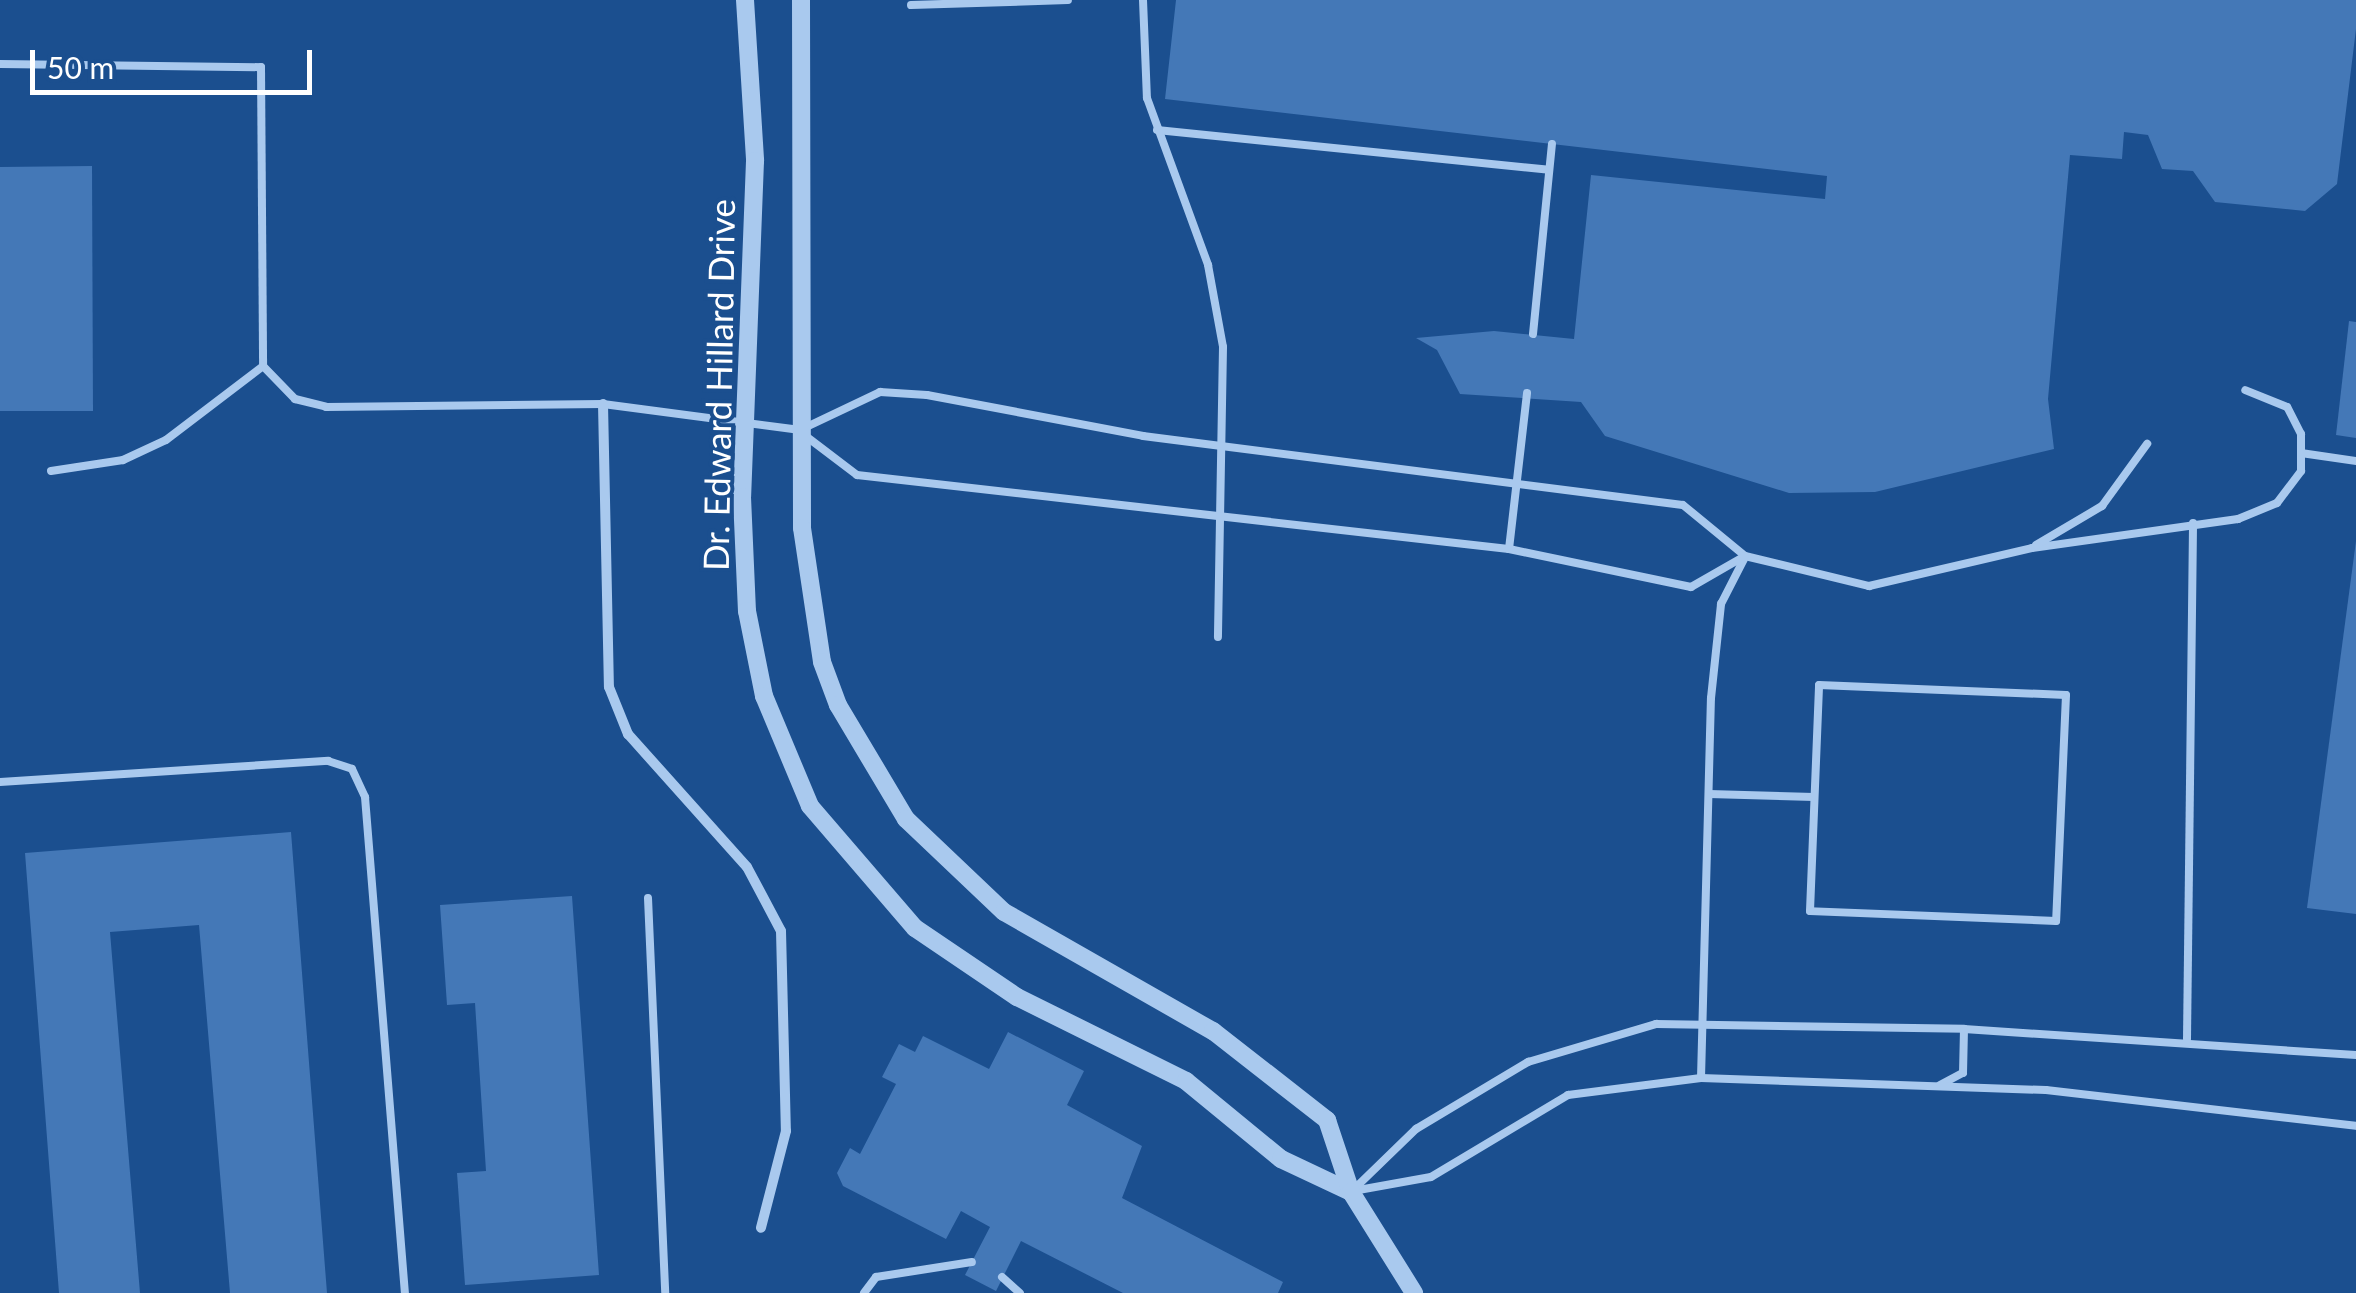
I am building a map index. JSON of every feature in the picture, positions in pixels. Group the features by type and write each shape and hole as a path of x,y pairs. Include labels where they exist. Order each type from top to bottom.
{"street":[{"name":"Dr. Edward Hillard Drive","path":"746,0 755,161 744,426 747,612 764,696 810,806 915,928 1017,997 1186,1081 1282,1159 1352,1192"},
{"path":"801,0 800,430 805,574 822,662 880,783 1004,912 1277,1073 1327,1120 1352,1192 1414,1293"},
{"path":"603,404 610,687 628,734 747,867 780,931 786,1131 761,1228"}],"lane":[{"path":"911,5 1068,0"},
{"path":"1143,0 1156,130 1208,265 1224,346 1218,636"},
{"path":"0,64 261,66 263,366 294,399 326,407 603,404 744,426 800,430 880,392 1222,445 1516,479 1683,505 1745,556 1869,586 2032,548 2194,523 2277,503 2301,471 2301,453 2287,407 2245,390"},
{"path":"1156,130 1549,170"},
{"path":"1533,334 1552,144"},
{"path":"51,471 124,460 166,440 263,366"},
{"path":"1510,550 1527,394"},
{"path":"800,430 857,475 1510,550 1690,587 1745,556"},
{"path":"2032,548 2102,506 2146,444"},
{"path":"2301,453 2356,461"},
{"path":"2187,1039 2194,523"},
{"path":"1701,1078 1709,794 1721,604 1745,556"},
{"path":"1819,686 2066,696 2056,921 1810,911 1814,797 1819,686"},
{"path":"0,782 328,760 352,769 365,797 405,1293"},
{"path":"1709,794 1814,797"},
{"path":"648,898 665,1293"},
{"path":"1352,1192 1416,1129 1528,1062 1703,1018 2187,1039 2356,1055"},
{"path":"1936,1088 1963,1073 1964,1029"},
{"path":"1352,1192 1432,1177 1568,1095 1701,1078 2046,1090 2356,1126"},
{"path":"864,1293 876,1277 972,1262"},
{"path":"1002,1277 1020,1293"}],"building":[{"path":"1176,0 2356,0 2356,29 2337,184 2305,211 2215,202 2193,171 2162,169 2148,135 2124,132 2122,159 2070,155 2048,399 2054,449 1875,492 1789,493 1605,436 1581,402 1460,394 1437,350 1416,338 1494,331 1574,339 1591,175 1825,199 1827,176 1165,99"},
{"path":"92,166 93,411 0,411 0,167"},
{"path":"2349,321 2356,322 2356,438 2336,435"},
{"path":"2356,541 2356,914 2307,908"},
{"path":"291,832 327,1293 230,1293 199,925 110,932 140,1293 59,1293 25,853"},
{"path":"572,896 599,1275 465,1285 457,1173 486,1171 475,1003 447,1005 440,905"},
{"path":"1008,1032 1084,1071 1067,1105 1142,1146 1122,1198 1283,1282 1278,1293 1123,1293 1021,1241 996,1291 965,1275 990,1227 961,1211 946,1239 843,1186 837,1173 850,1148 860,1154 896,1084 882,1077 899,1044 915,1052 923,1036 989,1069"}]}
